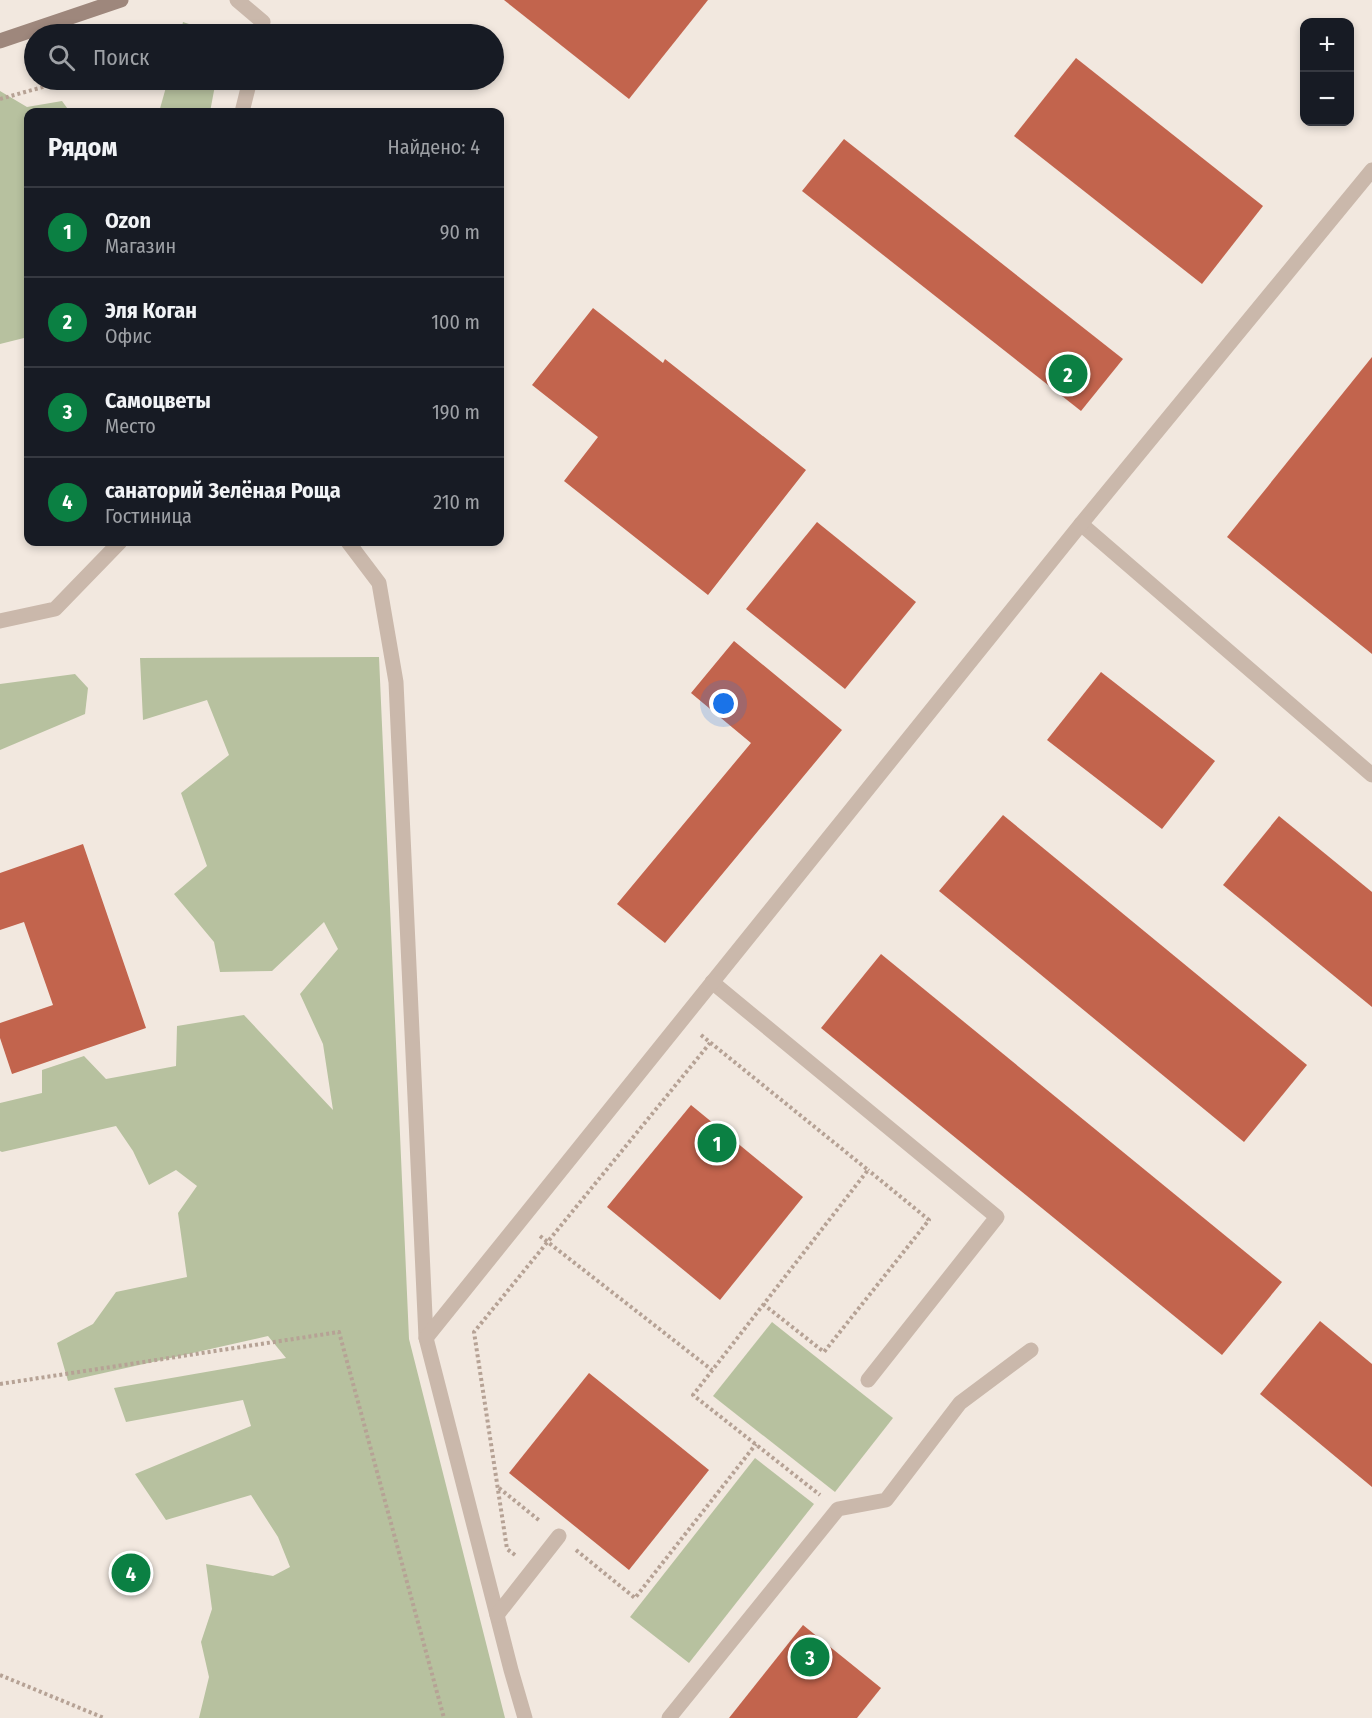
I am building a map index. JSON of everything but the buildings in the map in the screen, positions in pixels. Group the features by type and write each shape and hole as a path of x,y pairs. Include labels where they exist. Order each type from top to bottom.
{"street":[{"path":"50,24 121,0"},
{"path":"237,0 262,24"},
{"path":"0,41 24,33"},
{"path":"243,108 248,90"},
{"path":"426,1338 1081,524 1372,170"},
{"path":"1081,524 1372,775"},
{"path":"0,621 54,609 116,546"},
{"path":"351,546 379,583 396,682 426,1338 525,1718"},
{"path":"712,981 997,1217 868,1380"},
{"path":"669,1718 838,1509 886,1500 960,1403 1031,1350"},
{"path":"497,1615 559,1536"}],"path":[{"path":"0,99 32,90"},
{"path":"682,1020 929,1220 824,1352 764,1304"},
{"path":"533,1569 507,1549 474,1332 710,1043"},
{"path":"838,1509 693,1395 868,1170"},
{"path":"520,1221 712,1370"},
{"path":"0,1384 339,1332 444,1718"},
{"path":"498,1487 635,1598 756,1444"},
{"path":"0,1675 104,1718"}],"green space":[{"path":"165,90 214,90 211,108 160,108"},
{"path":"0,91 27,107 62,101 67,108 24,108 24,338 0,344"},
{"path":"379,657 409,1339 505,1718 199,1718 209,1677 201,1642 212,1609 206,1564 273,1576 290,1567 278,1537 251,1495 166,1520 135,1474 251,1426 243,1400 126,1422 114,1388 286,1358 268,1336 68,1381 57,1343 93,1324 116,1292 187,1277 178,1213 197,1186 176,1170 149,1185 133,1151 116,1126 2,1152 0,1151 0,1103 42,1093 42,1070 84,1056 106,1079 176,1066 177,1026 244,1015 333,1110 323,1044 300,994 338,949 324,922 272,971 220,972 214,942 174,894 207,866 181,793 229,755 207,700 143,720 140,658"},
{"path":"75,674 88,688 85,714 0,750 0,684"},
{"path":"772,1322 893,1418 835,1492 713,1396"},
{"path":"755,1458 814,1504 689,1663 630,1617"}],"place":[{"name":"Эля Коган","path":"1068,374"},
{"name":"Ozon","path":"717,1143"},
{"name":"санаторий Зелёная Роща","path":"131,1573"},
{"name":"Самоцветы","path":"810,1657"}]}
